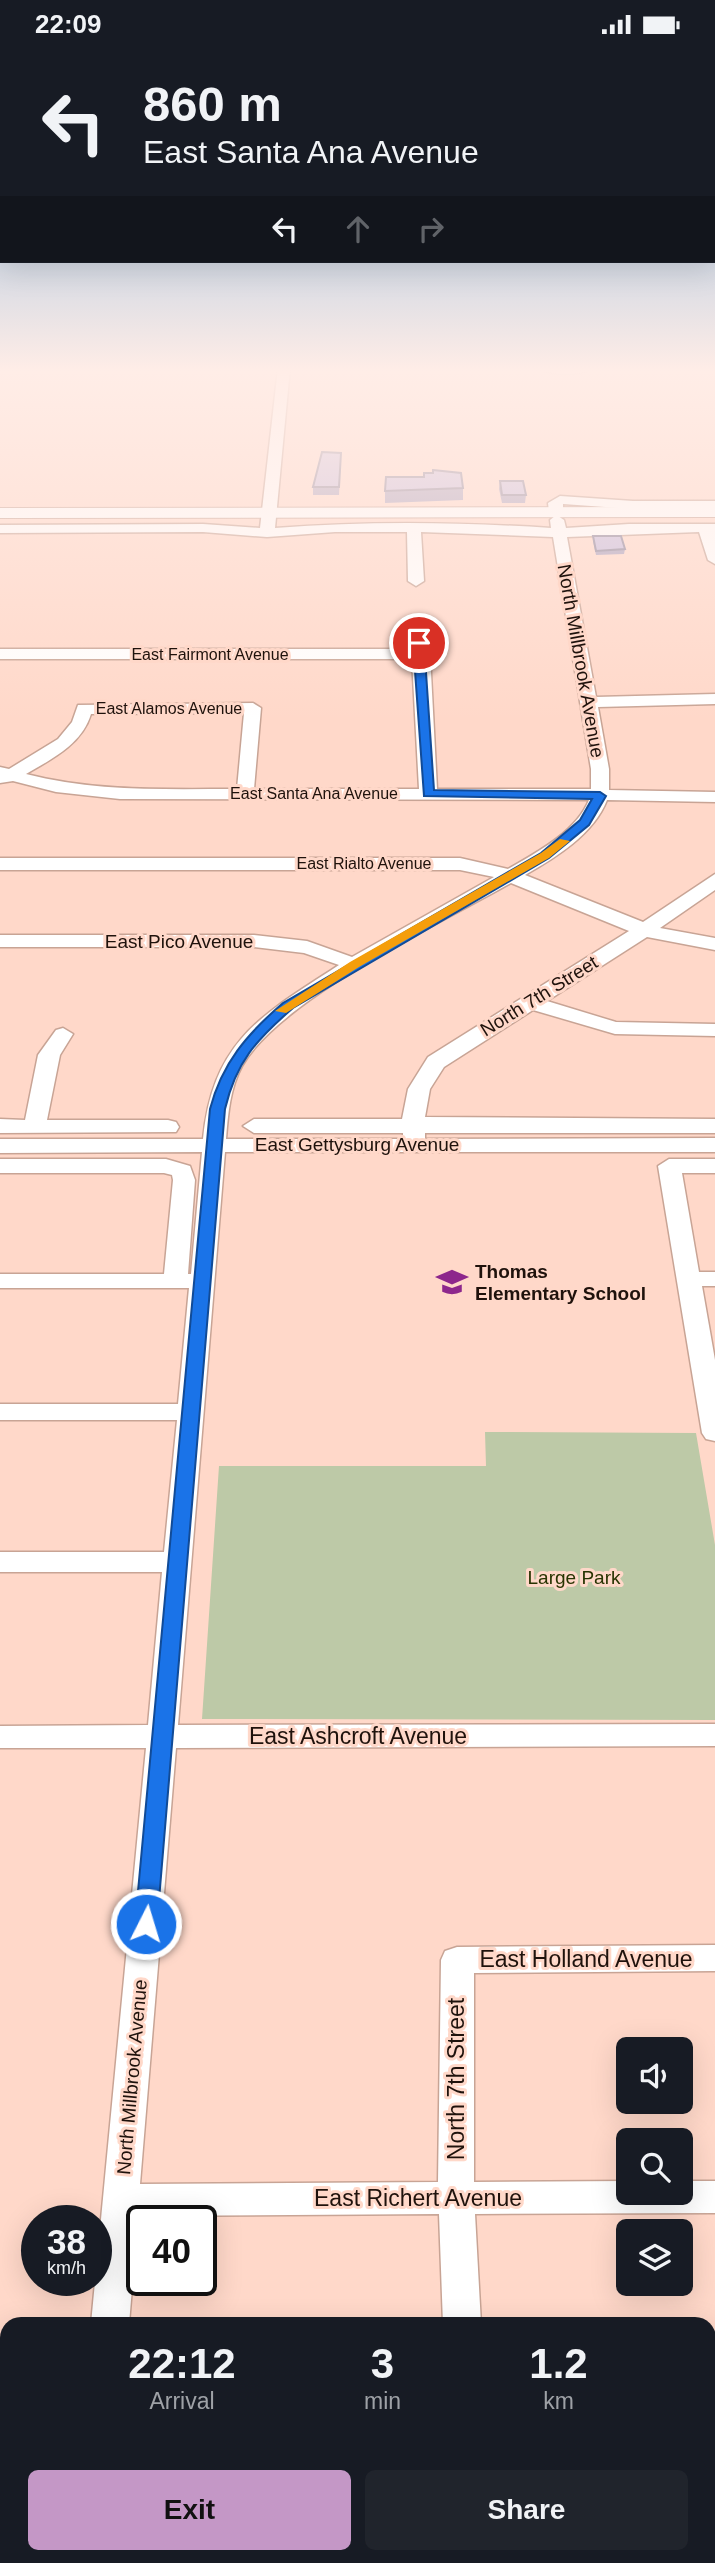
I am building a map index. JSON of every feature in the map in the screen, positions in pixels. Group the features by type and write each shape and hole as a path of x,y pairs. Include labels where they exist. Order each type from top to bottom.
{"main road":[{"path":"0,513 268,522"},
{"path":"0,521 713,521"},
{"path":"557,522 713,521"}],"street":[{"path":"268,522 272,485"},
{"path":"0,529 203,529 268,522 335,528 414,529 557,522 555,503 560,500 634,505 715,505"},
{"path":"713,521 715,560"},
{"name":"North Millbrook Avenue","path":"189,1281 224,1082 246,1046 288,1005 354,964 510,876 567,839 584,823 600,796 600,769 557,522"},
{"path":"414,529 416,581"},
{"path":"421,634 419,654 428,793"},
{"name":"East Fairmont Avenue","path":"0,654 419,654"},
{"path":"588,702 715,699"},
{"name":"East Alamos Avenue","path":"4,776 75,733 82,722 85,709 253,708 245,794"},
{"name":"East Santa Ana Avenue","path":"4,776 88,792 715,797"},
{"name":"East Rialto Avenue","path":"0,864 443,863 476,866 510,876 680,940 715,944"},
{"name":"North 7th Street","path":"414,1135 415,1094 428,1071 446,1053 648,929 693,899 715,880"},
{"name":"East Pico Avenue","path":"0,941 254,941 307,947 354,964"},
{"path":"529,1002 615,1028 715,1030"},
{"path":"35,1126 49,1055 62,1034"},
{"path":"0,1126 168,1127"},
{"path":"254,1126 414,1135 715,1126"},
{"name":"East Gettysburg Avenue","path":"0,1146 215,1145 414,1135 715,1145"},
{"name":"North Millbrook Avenue","path":"0,1166 166,1166 182,1171 184,1180 191,1412 111,2317"},
{"path":"714,1418 669,1166 715,1166"},
{"path":"689,1279 715,1279"},
{"path":"0,1281 189,1281"},
{"path":"0,1412 191,1412"},
{"path":"0,1562 177,1562"},
{"name":"East Ashcroft Avenue","path":"0,1737 715,1735"},
{"name":"East Holland Avenue","path":"457,1960 715,1958"},
{"name":"North 7th Street","path":"457,1960 456,2198 462,2317"},
{"name":"East Richert Avenue","path":"121,2200 715,2197"}],"green space":[{"name":"Large Park","path":"485,1432 696,1433 715,1545 715,1720 202,1719 219,1466 486,1466"}],"building":[{"path":"313,485 339,485 339,487"},
{"path":"385,485 463,485 463,488 385,491"},
{"path":"501,485 524,485 526,495 502,495"},
{"path":"593,536 621,536 625,549 596,551"}],"slow traffic":[{"path":"282,1011 354,964 545,856 564,841"}],"place":[{"name":"Thomas Elementary School","path":"452,1282"}],"route":[{"path":"146,1924 218,1109 224,1082 233,1063 246,1046 288,1005 354,964 545,856 584,823 600,796 428,793 419,643"}]}
